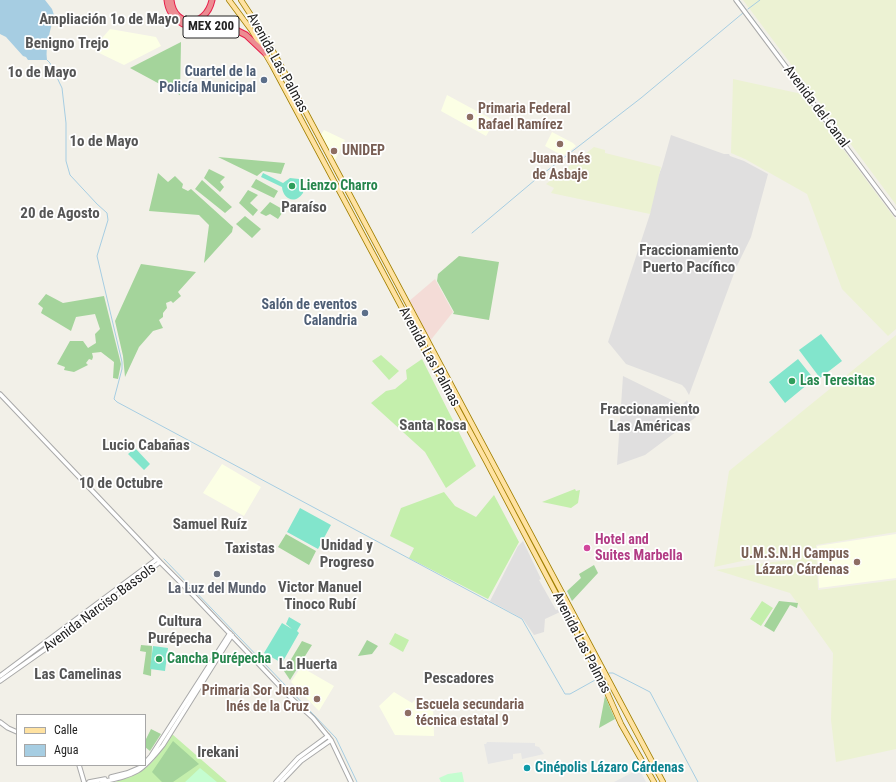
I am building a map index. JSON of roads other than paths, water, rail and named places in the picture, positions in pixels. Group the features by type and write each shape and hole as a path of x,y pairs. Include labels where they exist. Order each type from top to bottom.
{"highway":[{"name":"MEX 200","path":"167,0 171,14 183,24 236,30 246,35 263,52"},
{"path":"171,0 172,6 178,15 191,21 201,18 208,12 212,0"}],"main road":[{"name":"Avenida Las Palmas","path":"229,0 254,33 263,52 272,65 422,346 486,461 601,679 621,724 654,782"},
{"name":"Avenida Las Palmas","path":"241,0 279,62 662,782"},
{"path":"254,33 260,29"},
{"path":"272,65 279,62"}],"street":[{"name":"Avenida del Canal","path":"736,0 896,214"},
{"path":"0,394 292,699 309,713 332,740 351,782"},
{"name":"Avenida Narciso Bassols","path":"0,676 159,561"},
{"name":"Avenida Narciso Bassols","path":"0,682 54,643 159,561"},
{"path":"146,764 162,744 231,634"},
{"path":"0,722 16,732"},
{"path":"276,782 299,760 328,736"},
{"path":"281,782 299,760 332,740"},
{"path":"146,762 162,744"},
{"path":"79,766 84,782"},
{"path":"89,782 127,773 140,766"},
{"path":"102,782 135,773 144,766"}],"water":[{"path":"0,0 45,0 52,9 54,15 48,43 47,60 28,60 6,37 0,34"}],"waterway":[{"path":"739,0 834,128"},
{"path":"748,9 760,0"},
{"path":"472,233 535,180 641,98 743,13"},
{"path":"47,60 50,63 62,88 66,123 66,161 70,175 107,213 108,220 97,256 122,362 122,369 114,399 117,402 522,619 565,694 570,694 597,679"},
{"path":"164,559 336,738 357,782"},
{"path":"609,673 613,673 650,692 698,782"}],"place":[{"name":"Cuartel de la Policía Municipal","path":"264,80"},
{"name":"Primaria Federal Rafael Ramírez","path":"470,117"},
{"name":"Juana Inés de Asbaje","path":"560,144"},
{"name":"UNIDEP","path":"334,151"},
{"name":"Lienzo Charro","path":"292,186"},
{"name":"Salón de eventos Calandria","path":"365,313"},
{"name":"Las Teresitas","path":"792,381"},
{"name":"Hotel and Suites Marbella","path":"587,548"},
{"name":"U.M.S.N.H Campus Lázaro Cárdenas","path":"857,562"},
{"name":"La Luz del Mundo","path":"217,574"},
{"name":"Cancha Purépecha","path":"159,659"},
{"name":"Primaria Sor Juana Inés de la Cruz","path":"317,699"},
{"name":"Escuela secundaria técnica estatal 9","path":"408,713"},
{"name":"Cinépolis Lázaro Cárdenas","path":"527,768"}],"district":[{"name":"Ampliación 1o de Mayo","path":"109,20"},
{"name":"Benigno Trejo","path":"67,44"},
{"name":"1o de Mayo","path":"42,73"},
{"name":"1o de Mayo","path":"104,142"},
{"name":"Paraíso","path":"304,208"},
{"name":"20 de Agosto","path":"60,214"},
{"name":"Fraccionamiento Puerto Pacífico","path":"689,260"},
{"name":"Fraccionamiento Las Américas","path":"650,418"},
{"name":"Santa Rosa","path":"433,426"},
{"name":"Lucio Cabañas","path":"146,446"},
{"name":"10 de Octubre","path":"121,484"},
{"name":"Samuel Ruíz","path":"210,525"},
{"name":"Taxistas","path":"250,549"},
{"name":"Unidad y Progreso","path":"347,554"},
{"name":"Victor Manuel Tinoco Rubí","path":"320,596"},
{"name":"Cultura Purépecha","path":"180,630"},
{"name":"La Huerta","path":"308,665"},
{"name":"Las Camelinas","path":"78,675"},
{"name":"Pescadores","path":"459,679"},
{"name":"Irekani","path":"218,753"}]}
